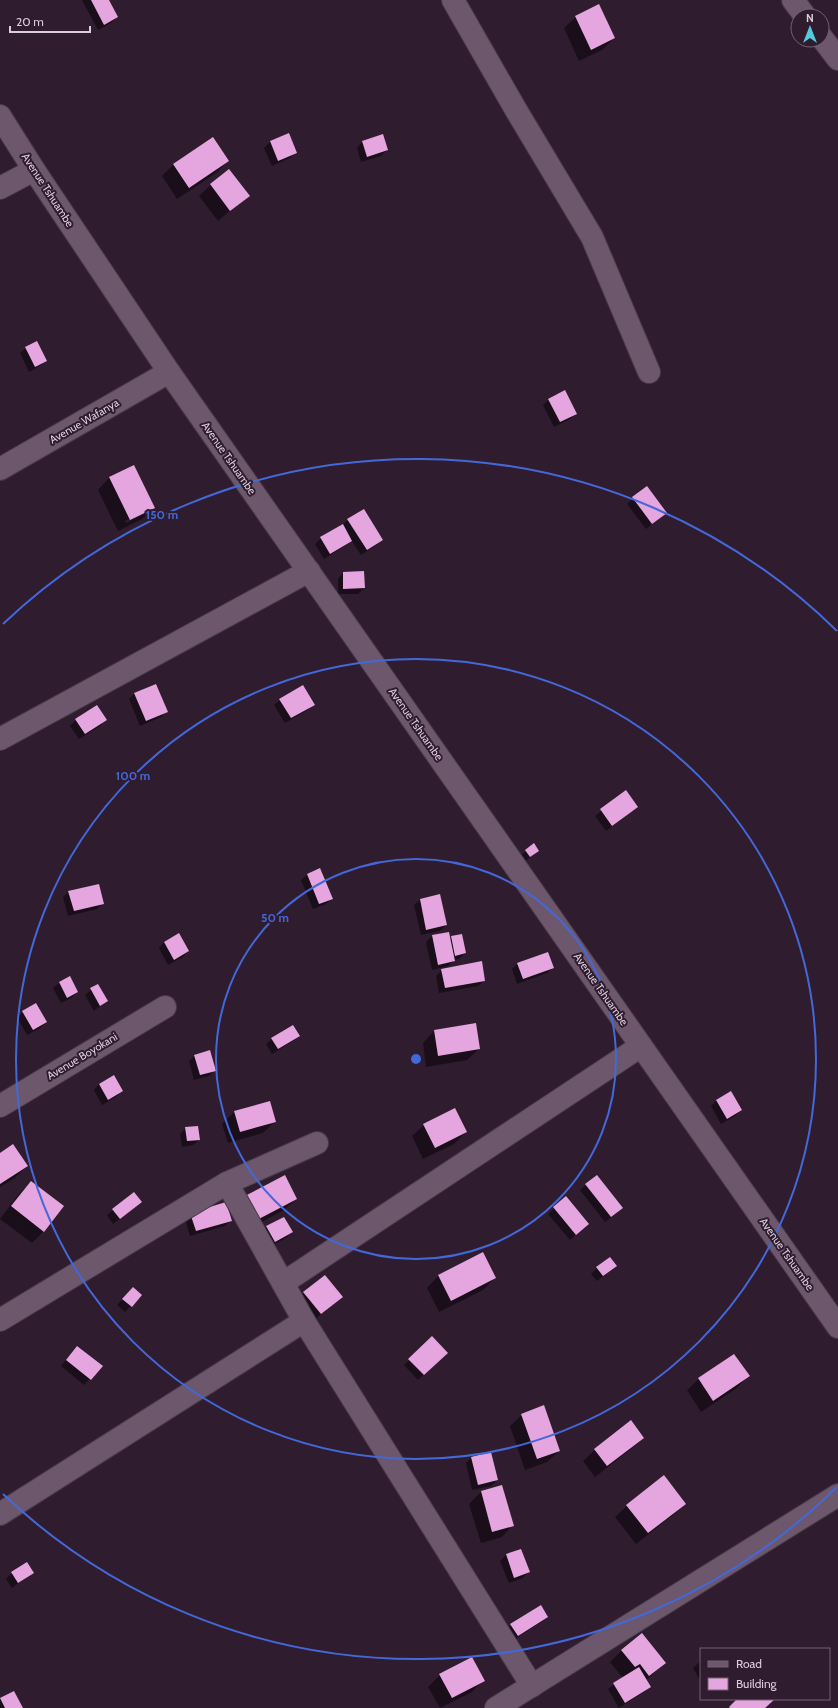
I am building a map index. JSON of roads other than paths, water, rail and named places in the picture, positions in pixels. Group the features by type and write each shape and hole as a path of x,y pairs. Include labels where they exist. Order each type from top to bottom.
{"street":[{"path":"454,0 516,110 592,237 649,372"},
{"path":"830,48 838,59"},
{"name":"Avenue Tshuambe","path":"0,116 34,170 169,372 838,1327"},
{"path":"0,188 34,170"},
{"name":"Avenue Wafanya","path":"0,469 169,372"},
{"path":"0,739 309,571"},
{"name":"Avenue Boyokani","path":"0,1106 164,1007"},
{"path":"283,1283 641,1046"},
{"path":"0,1320 227,1183 317,1143"},
{"path":"227,1183 304,1320 532,1686"},
{"path":"0,1514 304,1320"},
{"path":"496,1708 838,1495"}]}
